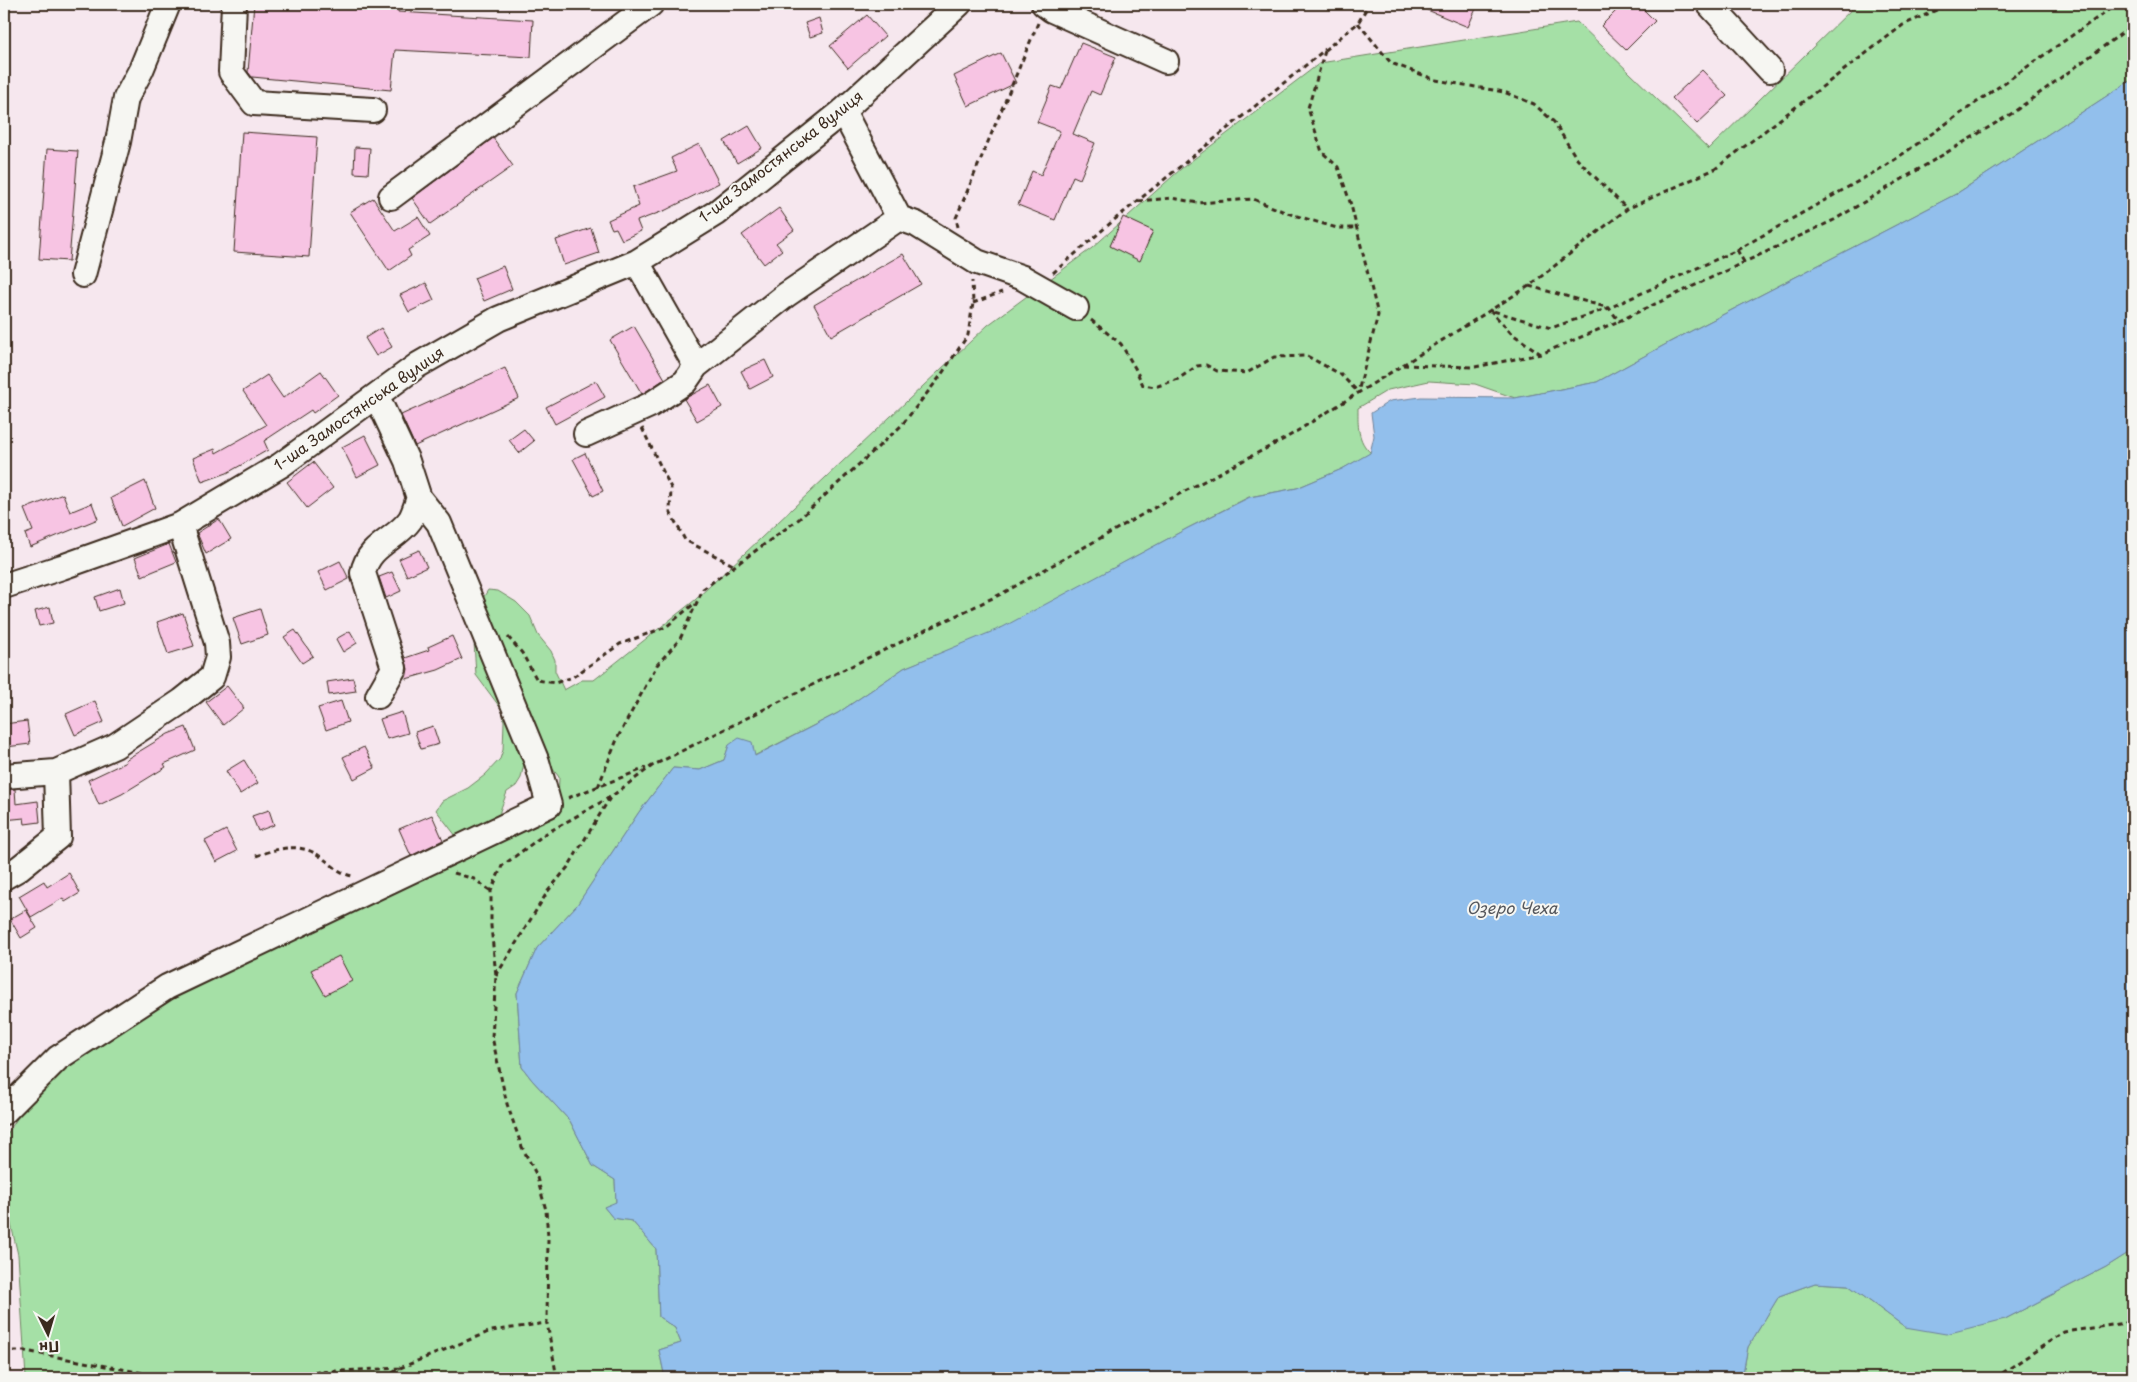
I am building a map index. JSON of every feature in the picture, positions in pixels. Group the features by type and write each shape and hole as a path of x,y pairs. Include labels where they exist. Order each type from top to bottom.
{"street":[{"path":"83,275 118,142 126,98 141,70 168,4"},
{"path":"234,4 232,72 254,103 373,110"},
{"path":"391,197 651,4"},
{"name":"1-ша Замостянська вулиця","path":"4,586 180,525 280,465 418,365 498,319 637,262 716,213 843,111 959,4"},
{"path":"1045,4 1052,10 1166,60"},
{"path":"1709,4 1770,70"},
{"path":"843,111 899,218 916,224 977,262 1023,278 1076,308"},
{"path":"586,434 650,405 685,382 696,366 786,295 899,218"},
{"path":"637,262 696,366"},
{"path":"4,1112 58,1058 167,988 549,805 537,762 439,522 419,498 407,461 376,397"},
{"path":"378,696 394,668 363,573 364,564 371,554 410,520 419,498"},
{"path":"4,776 56,772 115,746 212,677 218,657 217,643 180,525"},
{"path":"4,877 18,869 58,837 56,772"}],"path":[{"path":"598,787 618,737 657,665 680,639 703,589 799,519 901,426 939,378 968,335 974,303 972,280 956,218 1045,4"},
{"path":"974,303 1003,292 1037,286 1273,90 1358,23 1369,4"},
{"path":"549,805 652,766 830,676 1003,593 1168,500 1286,438 1529,286 1627,209 1715,169 1903,25 1950,4"},
{"path":"1490,310 1551,328 1609,308 1737,250 1887,165 2117,4"},
{"path":"1358,23 1391,64 1436,80 1504,92 1534,104 1554,122 1577,158 1627,209"},
{"path":"1401,365 1475,367 1540,354 1619,321 1834,220 2011,114 2133,25"},
{"path":"1326,50 1308,108 1322,152 1338,167 1351,205 1378,315 1358,393"},
{"path":"1138,201 1172,198 1198,203 1253,199 1287,213 1337,228 1357,228"},
{"path":"1737,250 1744,262"},
{"path":"1529,286 1609,308 1619,321"},
{"path":"1076,308 1121,344 1135,368 1142,385 1155,387 1178,379 1197,366 1206,365 1217,371 1247,373 1274,357 1306,356 1340,374 1358,393"},
{"path":"1490,310 1511,333 1540,354"},
{"path":"634,412 671,488 670,512 685,540 735,566"},
{"path":"482,624 502,630 522,653 537,680 555,683 573,677 620,644 666,627 696,602"},
{"path":"557,1378 547,1323 548,1236 546,1210 536,1174 522,1147 507,1104 492,1037 496,976 491,926 491,891 502,866 545,834 612,796 652,766"},
{"path":"496,976 548,892 568,867 612,796"},
{"path":"256,856 282,848 302,848 321,857 329,864 349,875"},
{"path":"446,872 474,879 491,891"},
{"path":"4,1308 12,1308"},
{"path":"1995,1378 2064,1332 2133,1322"},
{"path":"385,1378 400,1368 491,1331 547,1323"},
{"path":"4,1350 25,1350 170,1378"},
{"path":"197,1378 400,1368"}],"green space":[{"path":"1857,4 2133,4 2133,79 1956,194 1670,342 1597,382 1515,398 1475,384 1429,381 1388,390 1358,408 1358,427 1361,438 1371,453 1342,469 1297,488 1249,497 1003,628 904,668 838,713 754,756 729,745 724,760 700,770 673,768 639,812 577,905 537,948 517,993 522,1067 570,1121 593,1166 615,1180 616,1203 604,1207 613,1218 632,1221 656,1249 659,1317 675,1328 681,1343 659,1350 665,1378 26,1378 18,1255 4,1194 4,1139 54,1061 456,836 436,810 442,801 468,788 485,775 500,759 503,750 504,721 502,710 476,675 474,642 483,635 483,598 488,590 498,591 516,602 530,616 538,635 551,651 555,660 555,671 564,690 582,680 594,680 695,600 988,325 1092,248 1182,168 1320,63 1577,22 1709,149","holes":["542,755 559,777 558,804 499,821 500,811 507,792 516,786 521,778 525,758"]},
{"path":"2133,1250 2133,1378 1742,1378 1748,1347 1779,1296 1815,1283 1848,1285 1905,1327 2005,1319 2106,1267"}],"water":[{"name":"Озеро Чеха","path":"2133,79 2133,1250 2106,1267 2005,1319 1946,1334 1905,1327 1848,1285 1815,1283 1779,1296 1748,1347 1742,1378 665,1378 659,1350 681,1343 675,1328 659,1317 656,1249 632,1221 613,1218 604,1207 616,1202 615,1180 593,1166 570,1121 522,1067 517,993 537,948 577,905 639,812 673,768 700,770 724,760 729,745 739,738 752,742 755,756 838,713 904,668 1003,627 1250,497 1297,488 1342,469 1370,453 1374,436 1371,413 1390,401 1421,397 1515,398 1597,382 1670,342 1956,194"}],"building":[{"path":"254,4 399,4 398,12 533,20 531,57 395,50 391,90 252,77 248,72"},
{"path":"1413,4 1478,4 1468,27"},
{"path":"1623,4 1638,4 1655,21 1626,50 1601,26"},
{"path":"867,15 885,36 848,68 830,46"},
{"path":"819,18 823,33 810,37 805,23"},
{"path":"1081,43 1116,57 1100,95 1091,91 1073,134 1095,143 1080,179 1073,176 1055,220 1018,205 1032,171 1041,175 1060,131 1037,122 1052,86 1061,89"},
{"path":"1001,53 1016,83 968,106 954,76"},
{"path":"1702,70 1727,96 1697,124 1672,98"},
{"path":"749,126 762,148 737,163 724,141"},
{"path":"242,132 317,137 309,257 234,252"},
{"path":"493,138 513,166 430,224 412,198"},
{"path":"699,144 719,183 666,210 637,221 641,231 622,240 616,228 612,229 608,220 639,206 633,187 677,171 671,158"},
{"path":"355,147 370,148 368,174 354,173"},
{"path":"47,149 78,151 69,261 39,259"},
{"path":"373,198 395,231 418,217 430,236 408,250 411,256 389,271 350,212"},
{"path":"779,208 794,230 776,243 782,250 764,264 742,235"},
{"path":"1123,217 1153,231 1140,261 1110,246"},
{"path":"591,228 599,253 564,265 556,240"},
{"path":"903,254 921,284 831,336 814,305"},
{"path":"503,266 512,289 484,301 474,278"},
{"path":"426,283 434,300 409,312 400,295"},
{"path":"634,326 665,379 642,394 610,340"},
{"path":"381,328 392,347 376,356 365,338"},
{"path":"765,360 773,377 750,389 741,371"},
{"path":"505,368 519,398 415,446 401,415"},
{"path":"321,371 338,395 313,413 311,410 264,441 268,450 227,473 202,482 193,458 215,449 216,453 266,425 243,391 267,375 283,398"},
{"path":"596,381 605,397 555,424 546,407"},
{"path":"710,385 722,407 697,421 684,399"},
{"path":"524,429 534,441 519,453 509,440"},
{"path":"365,435 380,465 357,477 342,447"},
{"path":"585,453 603,491 593,496 573,459"},
{"path":"313,462 333,488 307,508 287,482"},
{"path":"145,481 155,508 122,526 111,498"},
{"path":"63,494 70,512 92,503 98,519 30,547 25,534 33,531 24,509"},
{"path":"219,519 231,539 206,554 197,533"},
{"path":"169,544 176,562 142,576 135,558"},
{"path":"419,550 427,567 407,576 399,559"},
{"path":"340,561 349,579 327,590 318,572"},
{"path":"392,572 401,591 386,598 379,577"},
{"path":"120,588 124,603 99,611 95,597"},
{"path":"50,607 53,623 39,626 35,611"},
{"path":"260,609 268,635 242,644 233,618"},
{"path":"183,613 194,646 168,654 157,622"},
{"path":"295,630 313,656 302,663 284,637"},
{"path":"350,631 357,643 343,652 336,639"},
{"path":"452,636 462,659 438,670 406,679 408,669 405,658 429,650 428,647"},
{"path":"353,678 356,691 329,695 327,682"},
{"path":"227,686 244,708 223,725 206,702"},
{"path":"95,701 104,722 75,735 66,714"},
{"path":"341,701 348,722 326,730 318,708"},
{"path":"402,712 408,733 387,739 380,719"},
{"path":"27,721 30,744 6,747 4,724"},
{"path":"433,726 439,744 421,749 415,732"},
{"path":"186,727 195,750 164,764 166,767 122,794 99,805 88,780 126,762 125,760 168,734"},
{"path":"364,747 375,768 354,779 343,757"},
{"path":"244,760 258,783 240,794 226,771"},
{"path":"15,789 16,804 38,801 40,822 25,824 24,818 4,820 4,790"},
{"path":"269,810 274,825 258,831 252,816"},
{"path":"432,815 443,840 411,856 399,829"},
{"path":"226,830 237,851 216,862 205,841"},
{"path":"69,873 80,893 65,902 63,898 31,917 19,896 44,881 47,887"},
{"path":"26,910 37,928 21,938 10,919"},
{"path":"339,956 352,981 325,995 311,970"}]}
